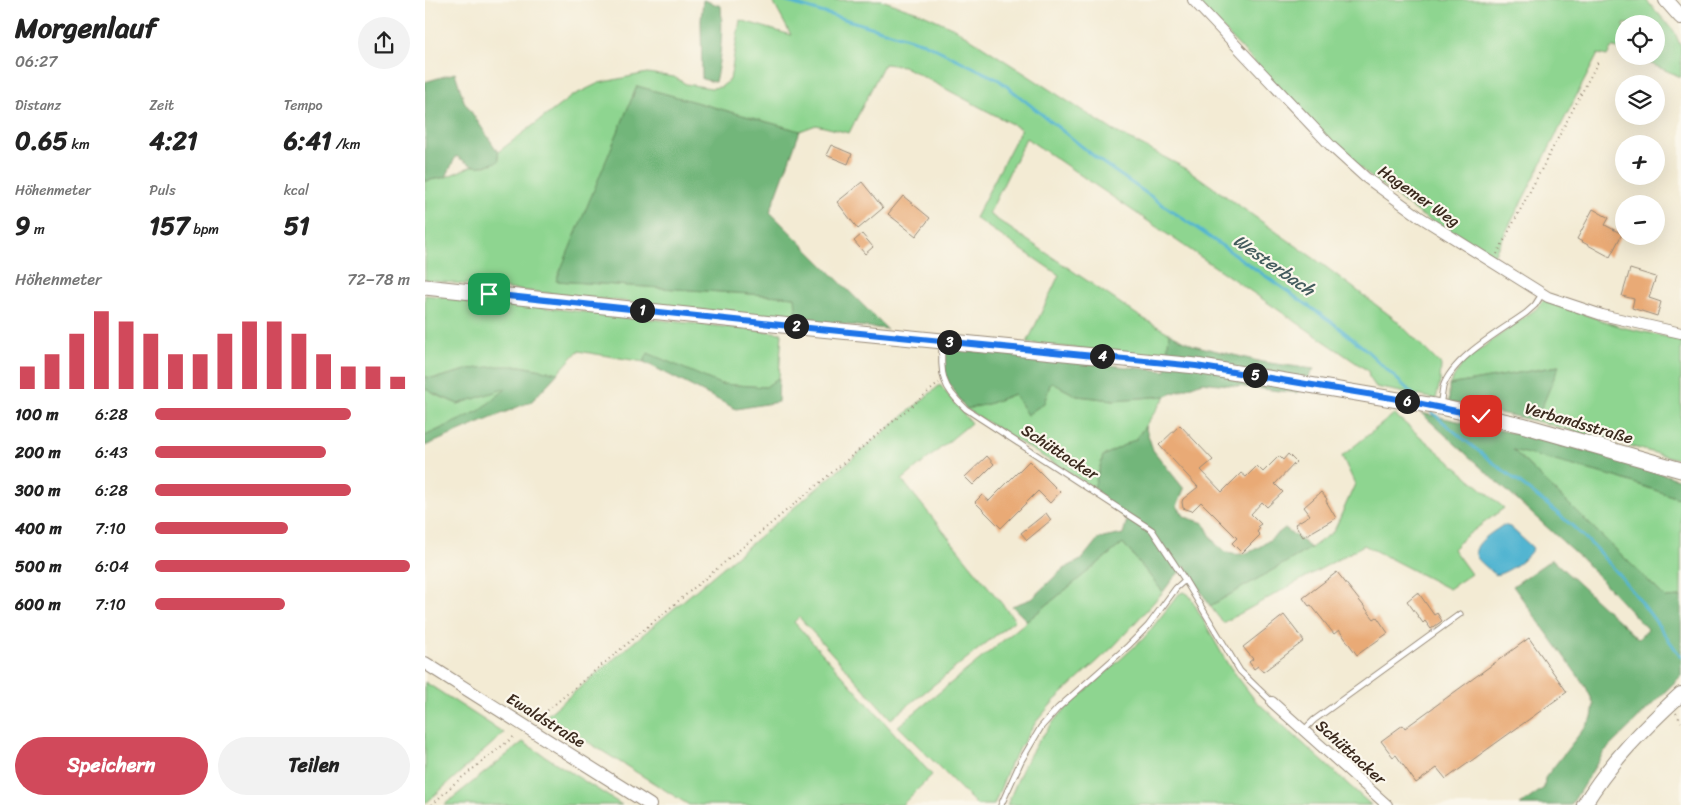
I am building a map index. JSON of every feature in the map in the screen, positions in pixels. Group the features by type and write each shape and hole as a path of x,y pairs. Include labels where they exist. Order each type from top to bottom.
{"main road":[{"path":"1666,0 1681,18"},
{"name":"Verbandsstraße","path":"425,287 1196,366 1429,405 1522,425 1681,470"},
{"path":"1584,805 1605,772 1633,740 1681,694"}],"street":[{"name":"Hagemer Weg","path":"1193,0 1332,147 1365,177 1420,217 1542,294 1602,315 1681,334"},
{"name":"Ewaldstraße","path":"425,663 650,805"},
{"name":"Schüttacker","path":"1272,702 1387,805"}],"lane":[{"path":"1429,405 1444,386 1453,370 1463,359 1526,313 1535,305 1542,294"},
{"name":"Schüttacker","path":"942,341 941,364 943,378 951,394 966,409 1151,530 1185,580 1240,671 1272,702"},
{"path":"1001,805 1021,761 1041,727 1057,708 1141,632 1176,588 1185,580"},
{"path":"1304,730 1314,720 1460,614"}],"path":[{"path":"1493,263 1599,60"},
{"path":"432,805 455,782 526,727 943,378"}],"green space":[{"path":"703,0 721,6 721,44 715,82 702,79 701,20"},
{"path":"772,0 881,0 921,13 954,28 1114,131 1187,169 1322,264 1396,320 1441,365 1436,399 1376,387 1369,377 1368,371 1026,138 989,214 1139,316 1169,333 1167,358 1027,343 1059,275 975,218 1021,129 903,66 884,64 849,133 816,125 800,131 637,86 557,281 796,297 797,320 425,280 425,181 446,177 472,166 486,166 498,161 498,152 572,96 599,83 647,73 674,77 686,84 711,88 721,87 730,80 740,20 791,35"},
{"path":"1195,0 1646,0 1660,15 1615,15 1615,48 1612,47 1607,56 1598,54 1493,257 1421,215 1367,174 1334,145"},
{"path":"1665,21 1674,31 1681,47 1681,77 1654,65 1665,65"},
{"path":"455,73 464,101 498,152 499,161 476,166 456,156 446,177 425,181 425,82"},
{"path":"637,86 800,131 770,212 887,329 797,320 795,297 556,281"},
{"path":"425,295 782,333 779,377 766,387 720,384 648,354 644,362 578,351 558,373 520,366 470,369 437,378 425,377"},
{"path":"1543,300 1621,327 1681,340 1681,460 1536,421 1558,366 1449,385 1465,360 1536,309"},
{"path":"1169,333 1193,345 1262,362 1314,369 1298,393 1202,382 1166,396 1114,400 1077,396 1051,382 1044,403 1027,415 1014,394 988,404 966,409 949,384 944,371 945,348 1166,371"},
{"path":"648,353 720,384 766,387 779,377 778,402 736,409 644,362"},
{"path":"520,366 558,373 532,401 425,446 425,436 479,411 507,388 458,404 425,388 425,377 437,378 470,369"},
{"path":"1559,366 1536,421 1449,402 1449,385"},
{"path":"1051,382 1077,396 1114,400 1166,396 1136,439 1103,456 1094,488 966,409 988,404 1014,394 1027,415 1044,403"},
{"path":"940,385 971,423 902,480 1015,620 891,719 799,617 794,622 932,775 902,805 689,805 546,716"},
{"path":"509,387 479,411 425,436 425,388 458,404"},
{"path":"1421,413 1615,458 1681,480 1681,499 1616,477 1513,450 1666,598 1681,597 1681,676 1604,752 1571,805 1520,805 1544,788 1545,778 1592,718 1594,704 1586,687 1513,586 1552,559 1638,639 1648,630 1582,559"},
{"path":"1394,414 1504,508 1465,537 1453,549 1471,574 1449,589 1364,545 1223,623 1210,606 1311,548 1334,531 1355,484 1342,456"},
{"path":"1145,426 1153,450 1184,489 1177,506 1185,517 1204,523 1214,542 1225,551 1243,554 1252,551 1285,528 1311,548 1210,606 1185,566 1163,592 1123,543 1027,621 1012,606 1031,599 1063,569 1081,560 1098,539 1123,534 1127,520 1094,488 1103,456 1136,439"},
{"path":"1512,449 1616,477 1681,499 1681,597 1666,598"},
{"path":"1123,543 1163,592 1114,646 1054,701 1036,722 1010,764 994,805 977,805 898,726"},
{"path":"1183,592 1191,598 1227,663 1255,700 1371,805 1007,805 1024,765 1037,743 1058,716 1144,638 1179,594"},
{"path":"425,682 504,733 425,804"},
{"path":"523,742 622,805 444,805"}],"water":[{"path":"1503,525 1510,527 1533,548 1517,565 1496,575 1478,559 1476,549 1483,539"}],"building":[{"path":"831,145 852,154 848,164 826,155"},
{"path":"862,182 883,208 858,229 837,202"},
{"path":"903,196 930,218 916,236 888,214"},
{"path":"1593,209 1609,218 1605,225 1615,230 1616,245 1610,257 1577,239"},
{"path":"862,234 873,247 865,254 854,241"},
{"path":"1630,269 1656,277 1649,298 1661,302 1657,316 1632,308 1634,299 1622,296"},
{"path":"1180,425 1213,460 1201,470 1222,492 1241,473 1246,477 1257,466 1263,472 1279,456 1283,460 1288,454 1296,462 1275,484 1283,492 1267,507 1262,502 1251,514 1261,524 1258,526 1260,528 1257,532 1260,535 1242,553 1232,543 1237,538 1201,502 1192,511 1183,508 1183,499 1198,487 1159,445"},
{"path":"987,456 994,464 973,485 965,477"},
{"path":"1029,461 1060,492 1050,503 1038,491 1001,528 975,502 982,495 989,501"},
{"path":"1321,492 1327,499 1326,501 1336,518 1303,537 1295,524 1310,515 1304,507"},
{"path":"1046,513 1051,520 1027,540 1021,533"},
{"path":"1337,572 1374,619 1377,617 1388,633 1357,655 1339,630 1334,634 1303,598"},
{"path":"1418,592 1434,615 1437,613 1442,621 1431,629 1425,621 1423,623 1407,601"},
{"path":"1284,615 1304,641 1263,672 1258,666 1254,669 1249,662 1253,659 1243,647"},
{"path":"1529,638 1567,692 1446,779 1437,768 1416,783 1396,755 1393,757 1381,741 1403,725 1405,728"}],"waterway":[{"name":"Westerbach","path":"781,0 924,43 999,80 1100,161 1333,323 1364,348 1417,398"},
{"name":"Westerbach","path":"1431,411 1580,533 1621,577 1681,657"}],"route":[{"path":"489,294 1196,366 1392,398 1481,416"}]}
